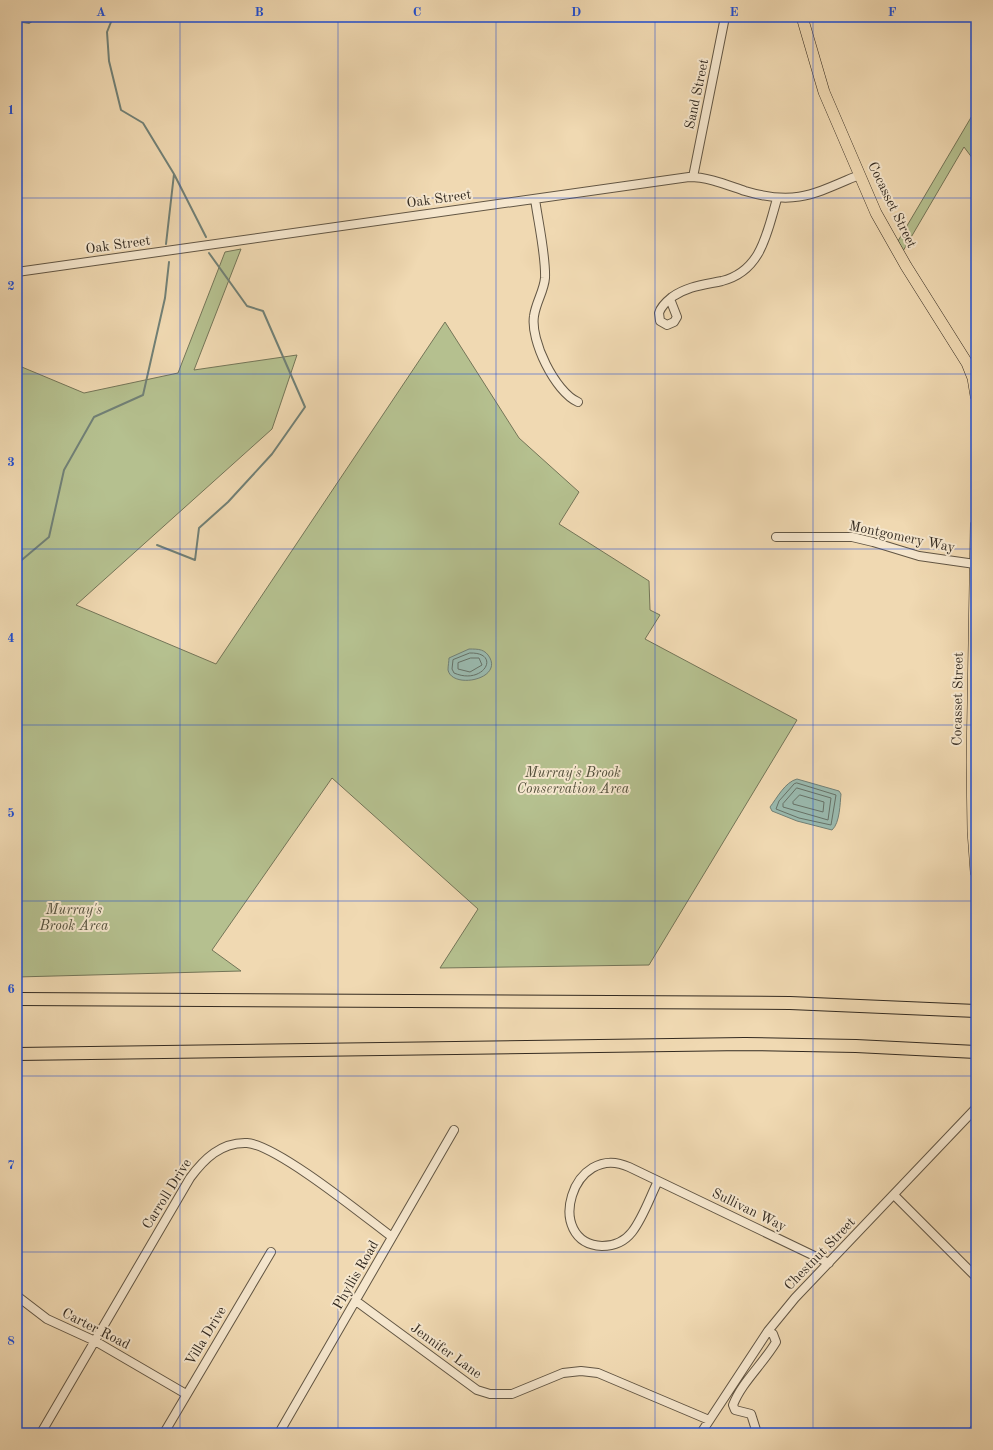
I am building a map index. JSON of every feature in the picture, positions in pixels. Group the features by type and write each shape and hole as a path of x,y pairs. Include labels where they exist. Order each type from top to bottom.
{"highway":[{"path":"17,999 790,1003 976,1012"},
{"path":"17,1054 722,1044 856,1046 976,1052"}],"main road":[{"name":"Cocasset Street","path":"802,17 824,92 859,175 892,243 967,363 973,378 976,396"},
{"name":"Cocasset Street","path":"976,525 973,831 976,872"}],"street":[{"name":"Sand Street","path":"693,177 725,17"},
{"name":"Oak Street","path":"17,272 693,177 711,180 777,199 795,198 812,194 859,175"},
{"path":"535,199 545,278 534,316 535,339 543,358 565,393 578,402"},
{"path":"670,299 686,288 727,279 748,267 762,248 777,199"},
{"name":"Montgomery Way","path":"776,538 852,537 918,556 975,564"},
{"name":"Chestnut Street","path":"701,1433 768,1330 795,1298 976,1108"},
{"name":"Phyllis Road","path":"279,1433 454,1130"},
{"name":"Carroll Drive","path":"41,1433 190,1178 211,1153 227,1146 249,1143 261,1146 274,1153 392,1237"},
{"name":"Sullivan Way","path":"658,1180 636,1226 623,1241 611,1245 598,1245 581,1237 573,1227 569,1215 572,1196 582,1177 597,1165 616,1162 658,1180 829,1263"},
{"path":"894,1195 976,1277"},
{"name":"Villa Drive","path":"164,1433 270,1252"},
{"name":"Carter Road","path":"17,1296 47,1319 96,1341 186,1394"},
{"name":"Jennifer Lane","path":"356,1300 477,1390 490,1394 512,1394 563,1373 581,1371 598,1373 709,1420"},
{"path":"757,1433 751,1414 735,1410 733,1405 776,1342 773,1334 768,1330"},
{"path":"972,1433 976,1427"}],"green space":[{"path":"976,109 976,163 964,147 903,251 898,241"},
{"path":"241,249 194,370 297,355 272,429 76,605 216,664 445,322 519,438 579,492 559,524 649,581 650,610 660,615 645,639 797,720 649,965 440,968 478,909 332,778 212,950 241,971 17,977 17,365 84,393 178,373 225,252"}],"water":[{"path":"469,649 479,649 486,653 490,658 492,666 489,672 475,679 466,680 451,676 448,670 449,658"},
{"path":"797,779 839,791 841,794 839,813 837,823 832,830 797,821 772,811 770,807 782,791 789,783"}],"waterway":[{"path":"17,21 29,23 38,17"},
{"path":"113,17 107,32 109,61 121,110 143,123 174,174 166,244"},
{"path":"174,174 206,237"},
{"path":"157,545 195,560 199,528 228,502 272,454 305,407 263,311 247,306 209,253"},
{"path":"17,564 49,537 64,470 94,417 143,395 165,298 169,262"}],"park label":[{"name":"Murray's Brook Conservation Area","path":"573,782"},
{"name":"Murray's Brook Area","path":"74,918"}]}
